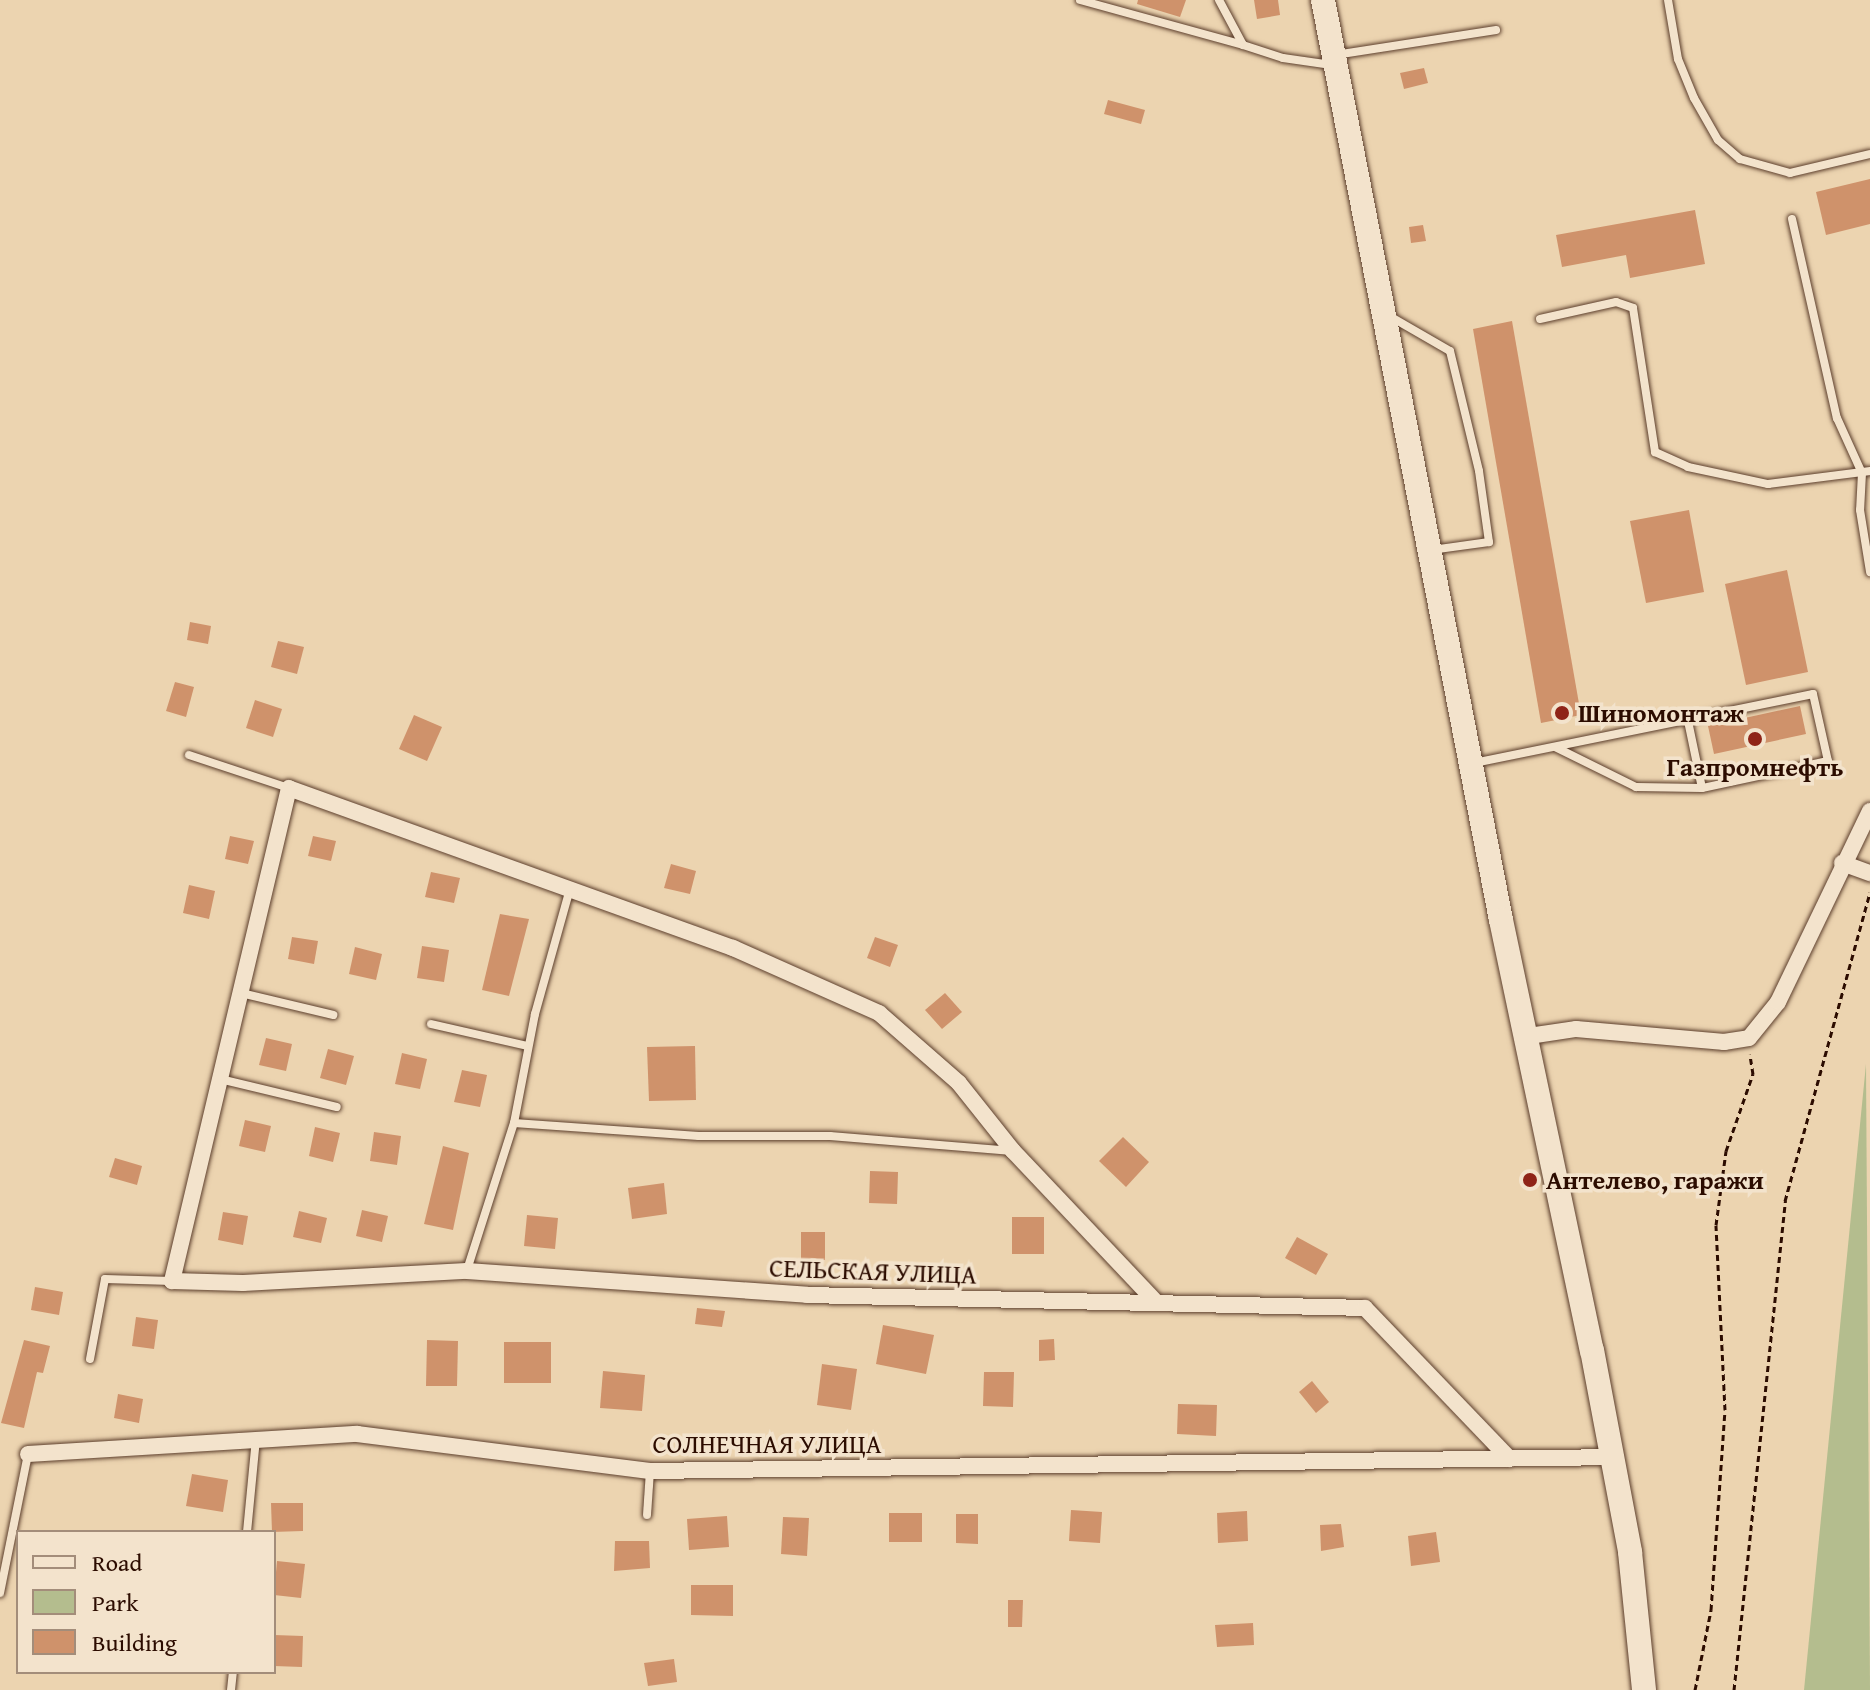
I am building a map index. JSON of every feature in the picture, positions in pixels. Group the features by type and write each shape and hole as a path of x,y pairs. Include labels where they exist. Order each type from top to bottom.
{"main road":[{"path":"1323,0 1471,764 1529,1036 1612,1457 1630,1552 1644,1690"}],"street":[{"path":"172,1281 289,788 569,892 733,948 879,1013 959,1083 1013,1151 1154,1300"},
{"path":"1529,1036 1576,1029 1724,1042 1749,1038 1778,1002 1842,863 1870,811"},
{"path":"1842,863 1870,873"},
{"name":"СЕЛЬСКАЯ УЛИЦА","path":"172,1281 243,1283 467,1271 807,1295 1154,1300 1365,1308 1510,1459"},
{"name":"СОЛНЕЧНАЯ УЛИЦА","path":"28,1454 256,1438 382,1436 650,1471 1612,1457"}],"lane":[{"path":"1080,0 1283,58 1335,60 1496,30"},
{"path":"1668,0 1678,59 1694,98 1718,140 1740,159 1790,173 1870,154"},
{"path":"1218,2 1243,45"},
{"path":"1792,219 1837,418 1866,472 1860,510 1870,572"},
{"path":"1540,319 1616,302 1633,308 1655,452 1688,467 1768,484 1866,472"},
{"path":"1384,313 1450,351 1479,471 1489,542 1430,550"},
{"path":"1471,764 1813,694 1828,761 1702,788 1636,787 1555,747"},
{"path":"1688,721 1702,788"},
{"path":"189,755 289,788"},
{"path":"467,1271 514,1123 528,1046 569,892"},
{"path":"241,993 333,1015"},
{"path":"431,1024 528,1046"},
{"path":"220,1079 337,1107"},
{"path":"514,1123 699,1136 830,1136 1013,1151"},
{"path":"90,1359 105,1279 172,1281"},
{"path":"247,1530 256,1438"},
{"path":"0,1593 28,1454"},
{"path":"647,1515 650,1471"}],"path":[{"path":"1734,1690 1785,1201 1870,883"},
{"path":"1695,1690 1711,1610 1725,1410 1716,1225 1726,1151 1753,1074 1749,1038"}],"green space":[{"path":"1866,1064 1870,1690 1804,1690"}],"building":[{"path":"1138,0 1186,0 1180,17 1137,4"},
{"path":"1254,0 1278,0 1280,15 1257,19"},
{"path":"1424,68 1428,83 1404,89 1400,73"},
{"path":"1108,100 1145,110 1141,124 1104,114"},
{"path":"1870,179 1870,224 1826,235 1816,192"},
{"path":"1695,210 1705,264 1630,278 1626,255 1562,267 1556,235"},
{"path":"1423,225 1426,241 1411,243 1409,227"},
{"path":"1512,321 1581,715 1541,723 1473,329"},
{"path":"1689,510 1704,592 1646,603 1630,521"},
{"path":"1787,570 1808,672 1746,685 1725,584"},
{"path":"190,622 211,626 208,644 187,640"},
{"path":"278,641 304,647 297,674 271,667"},
{"path":"175,682 194,687 186,717 166,711"},
{"path":"255,700 282,709 273,737 246,728"},
{"path":"1800,706 1806,734 1714,754 1708,726"},
{"path":"414,715 442,727 427,761 399,749"},
{"path":"230,836 254,841 248,864 225,859"},
{"path":"313,836 336,841 331,861 308,856"},
{"path":"671,864 696,871 690,894 664,888"},
{"path":"431,872 460,878 454,903 425,897"},
{"path":"189,885 215,891 209,919 183,913"},
{"path":"500,914 529,919 509,996 482,990"},
{"path":"292,937 318,941 314,964 288,959"},
{"path":"875,937 898,945 890,967 867,958"},
{"path":"422,946 449,950 444,982 417,978"},
{"path":"355,947 382,954 376,980 349,974"},
{"path":"945,993 962,1012 942,1029 925,1010"},
{"path":"266,1038 292,1044 286,1071 259,1065"},
{"path":"695,1046 696,1100 649,1101 647,1047"},
{"path":"328,1049 354,1056 346,1085 320,1078"},
{"path":"402,1053 427,1059 420,1089 395,1084"},
{"path":"462,1070 487,1075 480,1107 454,1102"},
{"path":"245,1120 271,1126 265,1152 239,1146"},
{"path":"315,1127 340,1133 333,1162 309,1156"},
{"path":"374,1132 401,1136 397,1165 370,1161"},
{"path":"1123,1137 1149,1162 1126,1187 1099,1161"},
{"path":"443,1146 469,1153 453,1230 424,1224"},
{"path":"115,1158 142,1166 137,1185 109,1177"},
{"path":"870,1171 898,1172 897,1204 869,1203"},
{"path":"664,1183 667,1214 632,1219 628,1188"},
{"path":"362,1210 388,1216 382,1242 356,1236"},
{"path":"299,1211 327,1218 321,1243 293,1237"},
{"path":"223,1212 248,1216 243,1245 218,1240"},
{"path":"527,1215 558,1218 555,1249 524,1246"},
{"path":"1012,1217 1044,1217 1044,1254 1012,1254"},
{"path":"801,1232 825,1232 825,1260 801,1261"},
{"path":"1297,1237 1328,1254 1316,1275 1285,1258"},
{"path":"35,1287 63,1292 59,1315 31,1310"},
{"path":"697,1308 725,1311 722,1327 695,1324"},
{"path":"136,1317 158,1320 154,1349 132,1346"},
{"path":"883,1325 934,1335 926,1374 876,1364"},
{"path":"1054,1339 1055,1360 1039,1361 1039,1340"},
{"path":"24,1340 50,1346 43,1373 37,1372 24,1428 1,1423"},
{"path":"427,1340 458,1341 457,1386 426,1386"},
{"path":"504,1342 551,1342 551,1383 504,1383"},
{"path":"822,1364 857,1369 851,1410 817,1405"},
{"path":"603,1371 645,1375 642,1411 600,1408"},
{"path":"984,1372 1014,1372 1013,1407 983,1406"},
{"path":"1312,1381 1329,1402 1316,1413 1299,1392"},
{"path":"118,1394 143,1399 139,1423 114,1418"},
{"path":"1178,1404 1217,1405 1216,1436 1177,1434"},
{"path":"192,1474 228,1480 223,1512 186,1506"},
{"path":"271,1503 303,1503 303,1531 272,1530"},
{"path":"1071,1510 1102,1512 1100,1543 1069,1541"},
{"path":"1247,1511 1248,1541 1218,1543 1217,1513"},
{"path":"889,1513 922,1513 922,1542 889,1542"},
{"path":"956,1514 978,1514 978,1544 956,1543"},
{"path":"727,1516 729,1547 689,1550 687,1519"},
{"path":"783,1517 809,1518 807,1556 781,1554"},
{"path":"1341,1524 1344,1547 1321,1551 1320,1525"},
{"path":"1436,1532 1440,1562 1411,1566 1408,1536"},
{"path":"615,1541 649,1541 650,1568 614,1571"},
{"path":"277,1561 305,1564 301,1598 276,1595"},
{"path":"691,1585 733,1585 733,1616 691,1615"},
{"path":"1008,1600 1023,1600 1022,1627 1008,1627"},
{"path":"1253,1623 1254,1645 1217,1647 1215,1625"},
{"path":"276,1635 303,1636 302,1667 276,1666"},
{"path":"674,1659 677,1682 648,1686 644,1663"}],"place":[{"name":"Шиномонтаж","path":"1562,713"},
{"name":"Газпромнефть","path":"1755,739"},
{"name":"Антелево, гаражи","path":"1530,1180"}]}
